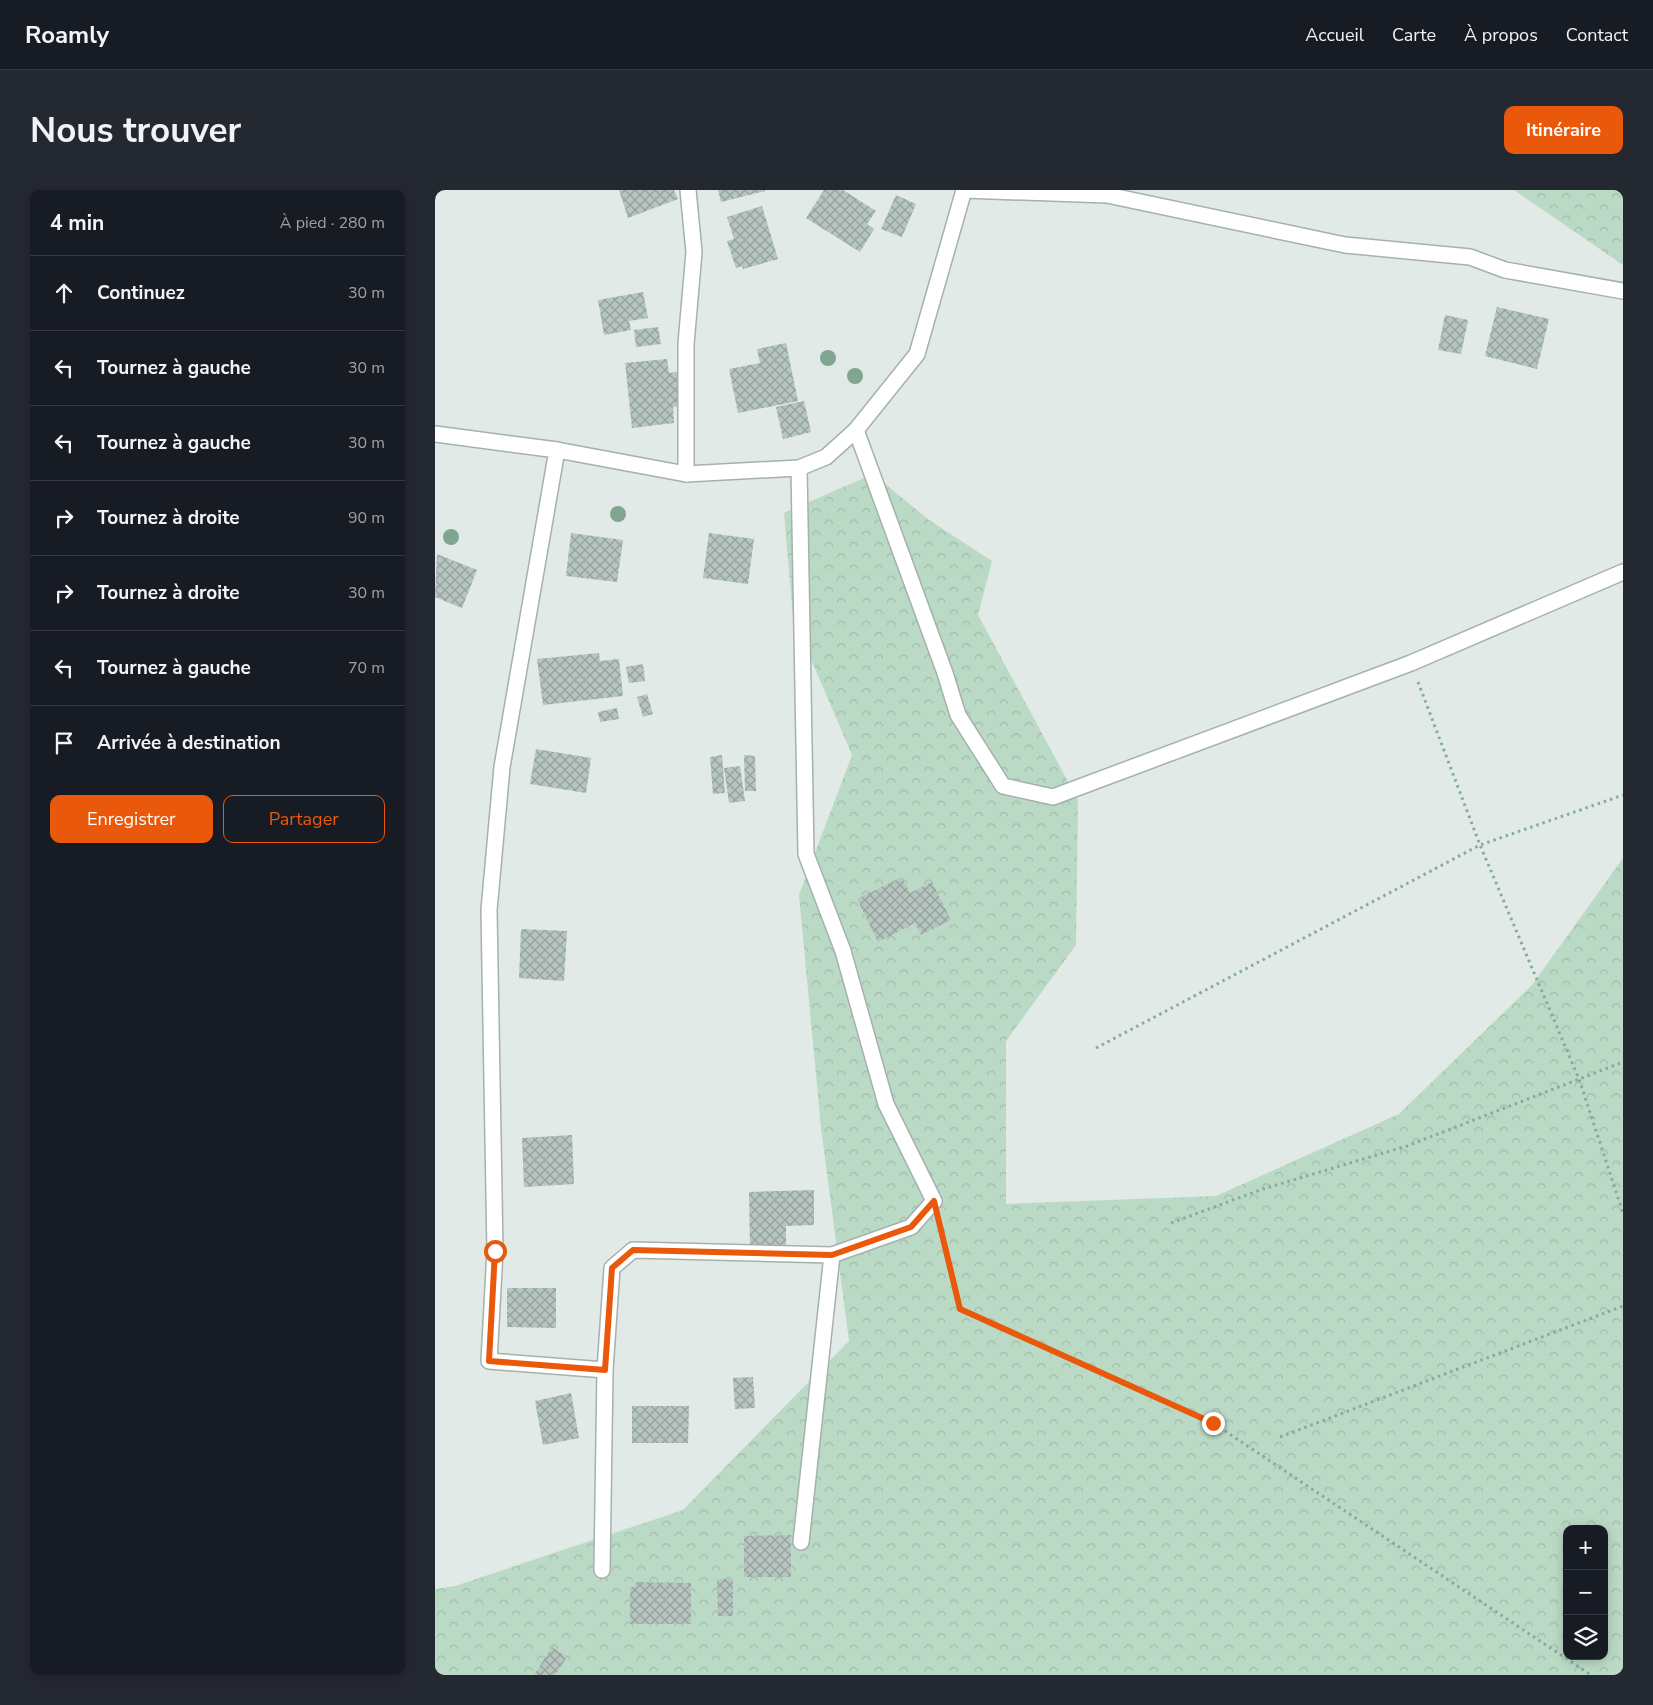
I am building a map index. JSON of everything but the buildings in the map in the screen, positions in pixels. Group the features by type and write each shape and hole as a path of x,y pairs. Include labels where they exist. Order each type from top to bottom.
{"street":[{"path":"686,474 685,344 694,252 688,190"},
{"path":"435,434 557,450 686,474 799,468 826,457 857,430 917,354 964,190 1107,195 1345,245 1470,257 1505,270 1623,291"},
{"path":"857,430 945,673 957,715 1003,786 1053,797 1411,663 1623,572"},
{"path":"557,450 502,767 489,910 495,1251 489,1361 605,1370"},
{"path":"602,1570 605,1370 612,1268 633,1250 832,1255 911,1227 934,1201 887,1104 843,951 806,854 799,468"},
{"path":"801,1542 832,1255"}],"path":[{"path":"1411,663 1480,845 1579,1079 1623,1213"},
{"path":"1096,1048 1480,845 1623,795"},
{"path":"1171,1224 1263,1189 1407,1146 1623,1062"},
{"path":"934,1201 960,1309 1213,1423 1591,1675"},
{"path":"1281,1437 1623,1306"}],"green space":[{"path":"1514,190 1623,190 1623,265"},
{"path":"873,474 929,520 992,561 978,615 1078,800 1076,945 1006,1041 1006,1204 1216,1196 1399,1114 1532,985 1623,858 1623,1675 435,1675 435,1589 455,1586 683,1510 849,1341 821,1128 799,895 852,755 793,617 784,513"}],"route":[{"path":"495,1251 489,1361 605,1370 612,1268 633,1250 832,1255 911,1227 934,1201 960,1309 1213,1423"}]}
